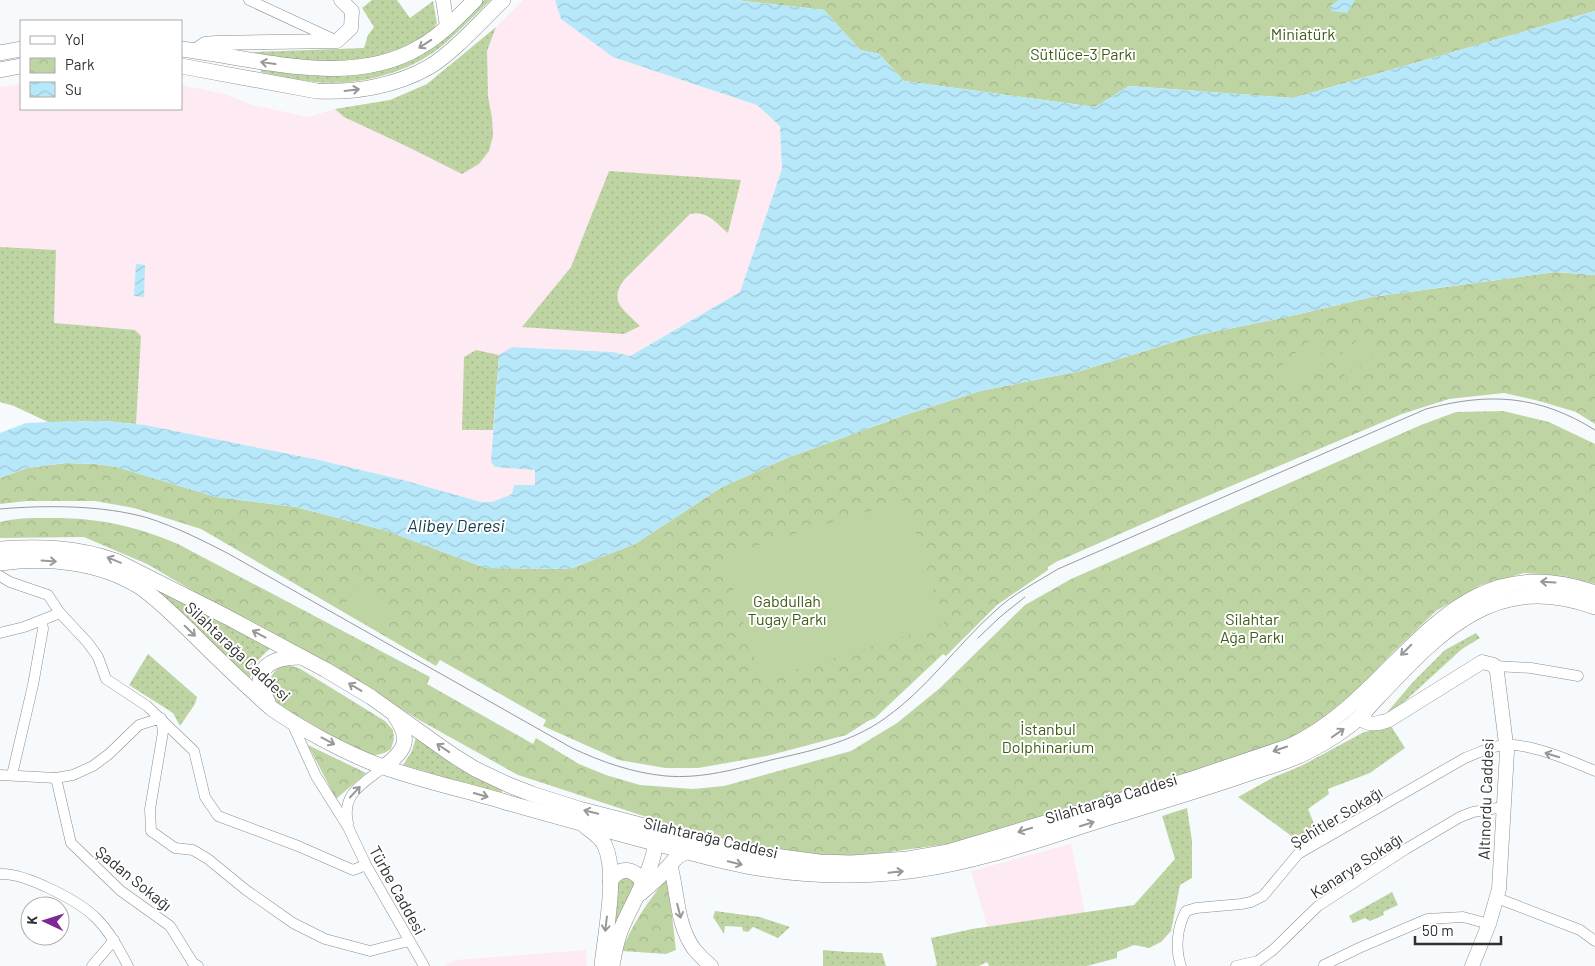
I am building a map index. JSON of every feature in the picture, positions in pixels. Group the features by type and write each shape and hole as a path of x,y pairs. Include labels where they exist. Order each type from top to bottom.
{"main road":[{"path":"475,0 433,39 407,54 373,65 347,69 270,64 188,50 188,67 317,91 339,92 383,85 428,67 443,56 503,0"},
{"path":"0,53 20,50"},
{"path":"0,70 20,66"},
{"name":"Silahtarağa Caddesi","path":"0,549 57,547 96,554 116,560 302,657 371,697 394,715 475,768 509,785 554,801 738,850 819,862 876,862 948,852 1198,777 1267,754 1306,738 1349,708 1428,629 1462,605 1483,594 1502,586 1538,582 1572,586 1595,593"},
{"name":"Silahtarağa Caddesi","path":"0,563 42,560 76,564 109,572 139,586 271,708 291,721 356,755 384,767 547,815 748,866 817,874 871,875 931,868 984,856 1224,782 1288,760 1320,745 1359,718 1379,695 1451,627 1483,608 1502,600 1530,596 1557,597 1595,607"},
{"path":"271,708 261,690 260,684 261,674 265,667 271,662 282,658 302,657"},
{"path":"384,767 403,750 404,730 394,715"},
{"path":"580,822 593,832 605,846 609,862 610,882 602,966"},
{"path":"612,966 621,930 640,890 656,843 655,835 650,828"},
{"path":"640,890 659,877 677,857 688,851"},
{"path":"610,882 616,874 628,870 632,871 636,874 640,890"}],"street":[{"path":"250,0 337,41"},
{"path":"188,50 205,44 216,43 337,41 351,28 352,11 341,0"},
{"path":"443,0 448,26"},
{"path":"0,576 10,582 48,595 60,613 88,642 98,657 106,679 147,706 194,751 205,797 218,816 298,846 353,870 366,865"},
{"path":"0,633 42,621 60,613"},
{"path":"12,775 33,685 43,629 42,621"},
{"path":"1359,718 1376,725 1389,720 1482,662 1489,662 1495,666 1531,668 1578,676"},
{"name":"Altınordu Caddesi","path":"1472,966 1497,898 1507,745 1498,672 1495,666"},
{"path":"0,775 56,778 72,775 93,766 109,754 139,725 160,718"},
{"path":"160,718 163,732 150,809 151,831 175,848 193,850 208,858 246,890 286,917 325,939 370,951 409,942"},
{"name":"Türbe Caddesi","path":"291,721 316,776 348,827 366,865 424,966"},
{"path":"1507,745 1551,754 1595,770"},
{"name":"Şehitler Sokağı","path":"1181,966 1177,956 1178,943 1182,919 1186,911 1196,908 1251,902 1263,896 1298,854 1465,758 1492,748 1507,745"},
{"path":"348,827 345,813 348,800 354,791 384,767"},
{"name":"Şadan Sokağı","path":"56,778 72,843 121,891 170,926 193,963 198,966"},
{"name":"Kanarya Sokağı","path":"1236,966 1258,960 1273,950 1318,906 1406,849 1460,817 1473,812 1504,806"},
{"path":"670,864 685,933 695,950 711,966"},
{"path":"0,874 9,873 53,889 95,917 114,940 128,966"},
{"path":"1497,898 1580,930 1595,940"},
{"path":"1324,966 1359,948 1426,919 1463,917 1489,924"},
{"path":"92,966 114,940"}],"shaded area":[{"path":"523,0 555,0 561,19 613,57 757,105 780,126 782,169 740,292 629,356 613,352 513,347 495,467 535,470 535,485 514,485 513,494 492,502 481,502 403,480 319,460 145,425 106,421 48,422 14,406 0,402 0,87 20,84 20,110 182,110 182,85 225,94 253,105 308,117 335,109 393,100 425,86 496,27"},
{"path":"1071,844 1085,913 988,929 971,871"},
{"path":"586,950 587,966 444,966 455,960"}],"green space":[{"path":"372,0 397,0 410,18 433,1 437,23 426,38 367,59 312,62 255,54 254,52 364,48 368,35 374,27 362,8"},
{"path":"484,0 491,0 438,49 418,62 390,74 359,81 329,83 301,80 261,72 261,69 315,76 354,75 469,14"},
{"name":"Sütlüce-3 Parkı","path":"736,0 1595,0 1595,11 1293,98 1129,86 1095,107 904,81 879,54 860,50 824,10"},
{"path":"496,27 487,51 488,96 493,136 489,151 479,164 462,174 344,117 335,109 390,100 427,84"},
{"path":"609,171 741,180 728,233 706,216 696,213 690,214 624,280 619,288 617,294 620,305 640,326 624,334 522,327 571,267"},
{"path":"0,247 56,250 54,323 135,330 141,336 136,424 106,421 48,422 14,406 0,402"},
{"name":"Gabdullah Tugay Parkı","path":"1555,272 1595,275 1595,424 1576,412 1504,393 1449,399 1402,414 1056,562 1048,567 1048,570 997,605 946,656 943,654 875,718 846,735 767,756 698,768 665,768 619,760 543,726 546,720 440,660 436,666 201,529 134,508 95,501 27,501 0,504 0,478 27,468 66,463 96,464 117,467 216,497 296,507 387,531 486,568 570,569 635,544 722,487 787,458 908,414 980,391 1080,371 1193,336 1372,297"},
{"path":"1364,334 1379,350 1347,378 1333,361"},
{"path":"1310,340 1328,361 1292,393 1274,372"},
{"path":"476,350 499,355 493,430 462,430 464,357"},
{"name":"Silahtar Ağa Parkı","path":"1503,411 1549,422 1595,444 1595,584 1565,576 1524,573 1481,585 1436,611 1392,653 1363,685 1309,730 1223,764 962,842 868,855 816,855 717,840 518,775 421,721 341,672 212,602 147,564 84,537 0,538 0,522 40,518 97,521 130,527 162,537 430,677 427,684 533,744 536,738 579,764 606,775 640,785 693,789 724,786 851,751 897,723 940,688 1025,605 1071,579 1421,425 1456,412"},
{"path":"906,500 944,624 761,680 723,556"},
{"path":"152,585 271,648 258,661 250,678 150,587"},
{"path":"355,586 397,609 384,633 342,610"},
{"path":"1476,633 1480,638 1462,649 1405,701 1383,717 1413,682 1445,650"},
{"path":"148,654 197,697 195,704 180,726 173,713 129,685"},
{"path":"283,664 299,668 385,721 393,730 394,739 391,749 375,755 359,751 272,703 268,686 269,681 274,672"},
{"path":"1391,726 1405,748 1370,773 1328,789 1329,794 1308,809 1317,831 1301,843 1238,797 1364,732"},
{"path":"416,737 456,767 503,789 501,794 403,765 412,751"},
{"path":"308,745 366,773 336,799"},
{"path":"1187,808 1192,841 1192,878 1180,885 1171,931 1161,942 1149,948 1134,945 1117,952 1117,958 1087,966 989,966 987,962 979,966 935,966 937,965 931,938 972,929 1134,905 1175,859 1162,816"},
{"path":"622,878 629,878 634,883 613,935 615,887"},
{"path":"665,880 668,881 676,950 666,954 622,951 635,923"},
{"path":"1392,892 1398,905 1383,912 1384,915 1370,921 1365,918 1353,923 1349,916"},
{"path":"715,911 760,917 790,927 778,938 753,927 748,932 743,931 742,927 725,926 724,934 713,917"},
{"path":"823,950 882,953 886,966 823,966"}],"water":[{"name":"Alibey Deresi","path":"555,0 736,0 824,10 860,50 879,54 904,81 1095,107 1129,86 1293,98 1595,11 1595,275 1555,272 1372,297 1193,336 1080,371 980,391 908,414 787,458 722,487 635,544 570,569 486,568 387,531 296,507 216,497 116,467 66,463 27,468 0,478 0,433 26,423 106,421 145,425 319,460 403,480 481,502 492,502 512,494 514,485 535,485 535,470 495,467 491,462 499,355 512,347 613,352 630,356 740,292 782,169 780,126 757,105 613,57 561,19"},
{"path":"1339,0 1355,0 1347,13 1331,11 1331,5"},
{"path":"136,264 145,265 144,297 134,296"}],"tram line":[{"path":"0,509 36,507 94,508 131,514 169,525 229,554 572,748 630,770 679,777 706,775 732,770 829,745 857,734 884,719 914,695 981,624 1009,599 1058,569 1426,409 1471,400 1513,400 1534,403 1554,410 1574,418 1595,430"},
{"path":"978,638 1025,597"}],"park label":[{"name":"Miniatürk","path":"1303,33"},
{"name":"İstanbul Dolphinarium","path":"1048,737"}]}
